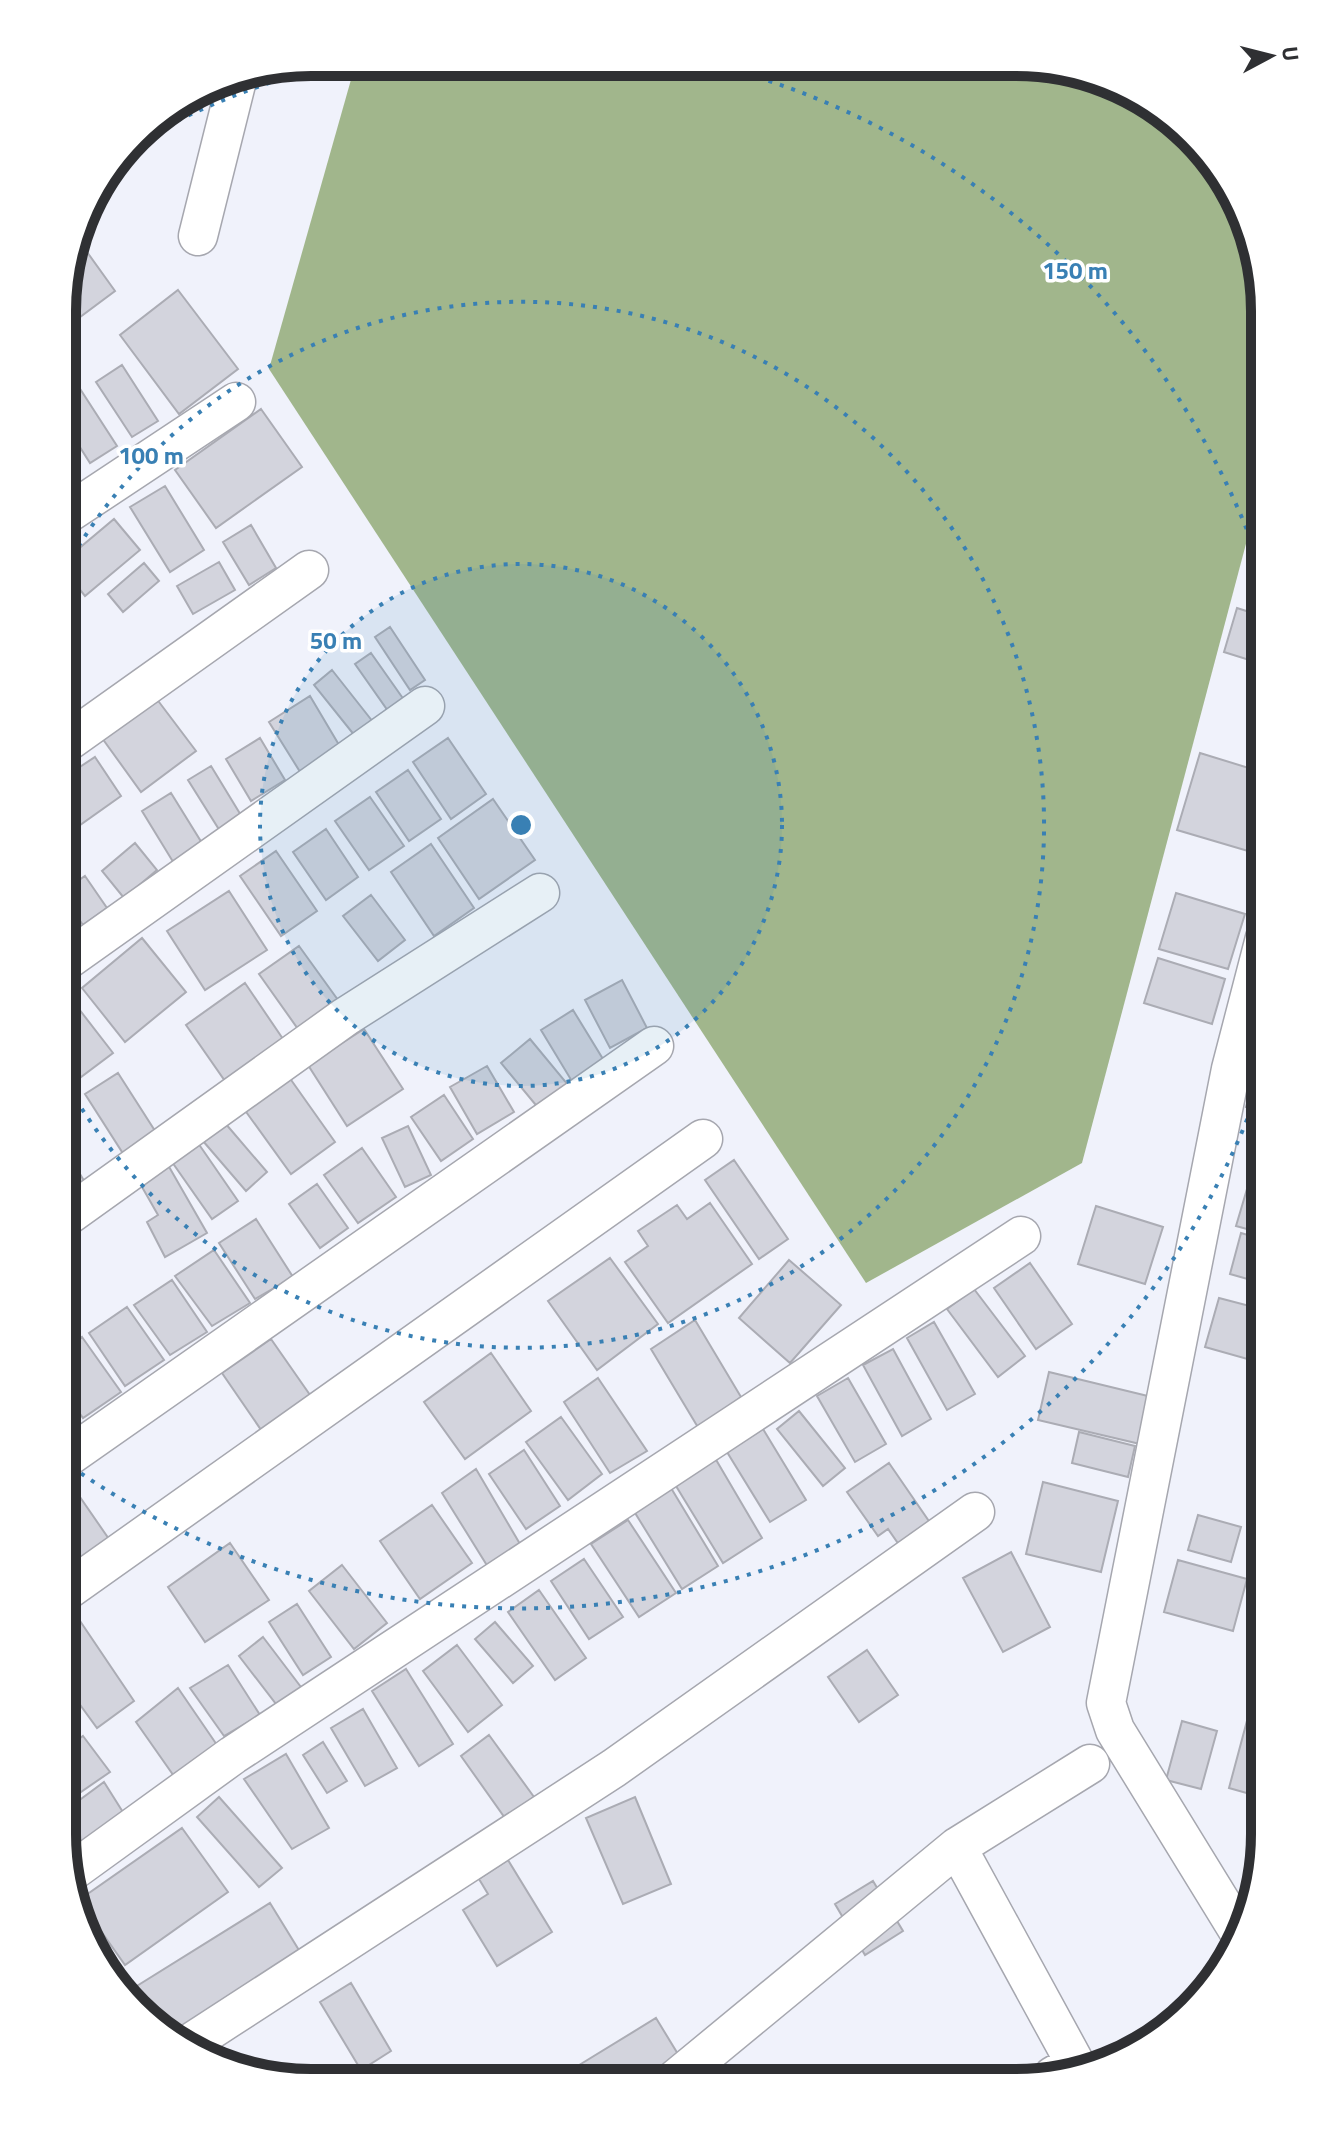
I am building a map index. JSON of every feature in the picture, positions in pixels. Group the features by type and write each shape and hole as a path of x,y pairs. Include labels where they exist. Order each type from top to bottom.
{"street":[{"path":"198,236 235,88"},
{"path":"76,508 236,402"},
{"path":"76,736 309,570"},
{"path":"76,954 425,706"},
{"path":"76,1210 345,1017 540,893"},
{"path":"1234,1923 1115,1730 1106,1703 1231,1069 1251,994"},
{"path":"76,1451 654,1046"},
{"path":"76,1584 703,1139"},
{"path":"79,1866 233,1755 1021,1236"},
{"path":"196,2039 614,1768 975,1512"},
{"path":"688,2069 957,1847 1090,1764"},
{"path":"957,1847 1074,2061"}],"green space":[{"path":"352,77 1047,78 1077,84 1134,107 1182,145 1220,194 1239,235 1249,280 1251,525 1082,1163 866,1283 269,369"}],"building":[{"path":"85,249 115,291 76,320 78,280"},
{"path":"178,290 238,369 179,414 120,335"},
{"path":"122,365 158,421 132,437 96,382"},
{"path":"76,383 117,446 90,463 76,441"},
{"path":"261,409 302,467 216,528 175,470"},
{"path":"165,486 204,550 170,572 130,507"},
{"path":"114,519 140,550 85,596 76,585 76,551"},
{"path":"251,525 276,568 249,585 223,542"},
{"path":"219,562 235,590 193,614 177,586"},
{"path":"144,563 159,581 123,612 108,594"},
{"path":"1237,608 1251,612 1251,660 1224,652"},
{"path":"390,627 425,680 410,690 375,637"},
{"path":"371,653 409,707 393,718 355,664"},
{"path":"332,670 377,727 359,741 314,685"},
{"path":"310,696 342,750 302,775 269,722"},
{"path":"156,698 196,751 141,792 102,738"},
{"path":"260,738 285,780 251,801 226,759"},
{"path":"448,738 486,794 451,819 413,762"},
{"path":"1200,753 1251,769 1248,851 1177,830"},
{"path":"95,757 121,796 76,828 76,769"},
{"path":"211,766 242,817 220,831 188,780"},
{"path":"408,770 441,819 409,841 376,792"},
{"path":"171,793 205,848 175,865 142,811"},
{"path":"370,797 404,846 369,870 335,821"},
{"path":"493,799 535,860 479,899 438,838"},
{"path":"326,829 358,877 326,900 293,852"},
{"path":"135,843 157,870 124,898 102,871"},
{"path":"431,844 474,908 434,936 391,872"},
{"path":"276,851 317,911 281,936 240,876"},
{"path":"85,876 107,908 83,925 76,915 76,882"},
{"path":"229,891 267,950 205,990 167,931"},
{"path":"1176,893 1245,914 1228,969 1159,949"},
{"path":"371,895 405,940 378,961 343,916"},
{"path":"142,938 186,992 125,1042 82,988"},
{"path":"299,946 338,1000 298,1029 259,974"},
{"path":"1158,958 1225,979 1212,1024 1144,1003"},
{"path":"622,980 647,1028 610,1048 585,1000"},
{"path":"245,983 283,1039 225,1081 186,1025"},
{"path":"76,1005 113,1053 81,1077 76,1071"},
{"path":"573,1010 606,1064 573,1083 541,1030"},
{"path":"364,1029 403,1089 347,1126 308,1065"},
{"path":"530,1039 569,1086 540,1110 501,1063"},
{"path":"487,1066 514,1112 477,1134 450,1087"},
{"path":"118,1073 157,1134 124,1155 85,1094"},
{"path":"289,1077 335,1142 291,1174 244,1109"},
{"path":"1250,1090 1250,1108 1246,1107"},
{"path":"444,1095 473,1139 441,1161 411,1117"},
{"path":"225,1123 267,1172 246,1191 203,1141"},
{"path":"408,1126 431,1175 405,1187 382,1138"},
{"path":"198,1143 238,1201 212,1219 172,1162"},
{"path":"362,1148 396,1197 358,1223 324,1175"},
{"path":"734,1160 788,1239 759,1259 705,1180"},
{"path":"168,1165 207,1233 165,1257 147,1222 158,1215 138,1180"},
{"path":"76,1167 87,1186 76,1193"},
{"path":"317,1184 348,1228 320,1248 289,1204"},
{"path":"1247,1189 1250,1190 1250,1230 1236,1226"},
{"path":"710,1203 752,1264 668,1323 625,1262 648,1246 638,1231 677,1205 687,1219"},
{"path":"1096,1206 1163,1227 1145,1284 1078,1264"},
{"path":"256,1219 293,1277 255,1299 219,1243"},
{"path":"1241,1233 1250,1236 1250,1280 1230,1274"},
{"path":"214,1250 250,1303 212,1326 175,1276"},
{"path":"610,1258 658,1324 597,1370 548,1301"},
{"path":"789,1260 841,1305 790,1363 739,1318"},
{"path":"1030,1263 1072,1324 1036,1349 994,1288"},
{"path":"172,1280 207,1332 170,1355 134,1305"},
{"path":"974,1289 1025,1356 998,1377 947,1309"},
{"path":"1219,1298 1250,1306 1250,1360 1205,1347"},
{"path":"127,1307 164,1360 125,1386 89,1333"},
{"path":"695,1320 741,1397 699,1429 651,1349"},
{"path":"934,1322 975,1394 947,1410 907,1338"},
{"path":"82,1337 121,1392 83,1418 76,1408 76,1341"},
{"path":"271,1339 317,1405 268,1440 222,1373"},
{"path":"893,1349 931,1419 902,1436 863,1365"},
{"path":"491,1353 531,1411 465,1459 424,1402"},
{"path":"1049,1372 1152,1397 1140,1444 1038,1420"},
{"path":"598,1378 647,1451 610,1473 564,1402"},
{"path":"848,1378 886,1444 855,1462 817,1396"},
{"path":"799,1411 845,1468 823,1486 777,1429"},
{"path":"561,1417 602,1474 568,1500 526,1442"},
{"path":"763,1429 806,1500 770,1522 727,1452"},
{"path":"1079,1432 1135,1446 1128,1477 1072,1463"},
{"path":"524,1450 560,1506 526,1529 489,1474"},
{"path":"715,1458 762,1538 723,1563 676,1486"},
{"path":"889,1463 933,1527 902,1549 888,1529 878,1536 847,1492"},
{"path":"476,1469 520,1544 488,1567 442,1493"},
{"path":"1043,1482 1118,1501 1101,1572 1026,1554"},
{"path":"668,1483 718,1566 682,1589 632,1508"},
{"path":"76,1491 111,1542 76,1566"},
{"path":"432,1505 472,1563 420,1599 380,1541"},
{"path":"1198,1515 1241,1527 1231,1562 1188,1550"},
{"path":"628,1520 676,1593 639,1617 591,1544"},
{"path":"230,1543 269,1600 205,1642 168,1587"},
{"path":"1011,1552 1050,1627 1003,1652 963,1578"},
{"path":"584,1559 623,1617 589,1639 551,1581"},
{"path":"1178,1560 1247,1579 1233,1631 1164,1612"},
{"path":"342,1565 387,1623 354,1649 309,1591"},
{"path":"539,1590 586,1658 555,1680 508,1612"},
{"path":"297,1604 331,1657 303,1675 269,1622"},
{"path":"76,1615 134,1701 97,1728 76,1699"},
{"path":"495,1622 533,1666 513,1683 475,1639"},
{"path":"263,1637 307,1695 283,1713 239,1656"},
{"path":"457,1645 502,1705 468,1732 423,1671"},
{"path":"867,1650 898,1695 859,1722 828,1677"},
{"path":"228,1665 260,1715 224,1736 190,1688"},
{"path":"406,1669 453,1744 419,1766 372,1691"},
{"path":"178,1688 217,1745 176,1779 136,1722"},
{"path":"363,1709 397,1768 365,1786 331,1728"},
{"path":"1248,1717 1250,1718 1250,1794 1229,1788"},
{"path":"1182,1721 1217,1731 1201,1789 1166,1780"},
{"path":"489,1735 534,1797 505,1818 461,1756"},
{"path":"83,1736 110,1772 76,1795 76,1741"},
{"path":"323,1742 347,1781 327,1793 303,1755"},
{"path":"286,1754 329,1828 292,1849 244,1779"},
{"path":"104,1782 126,1817 77,1850 76,1803"},
{"path":"219,1797 282,1868 259,1887 197,1817"},
{"path":"635,1797 671,1884 623,1904 586,1818"},
{"path":"182,1828 228,1892 125,1965 91,1917 85,1896"},
{"path":"508,1860 552,1932 497,1966 463,1910 488,1894 479,1879"},
{"path":"873,1881 903,1931 865,1955 835,1904"},
{"path":"270,1903 305,1960 187,2034 134,1988"},
{"path":"351,1983 391,2051 360,2069 320,2002"},
{"path":"656,2018 684,2064 676,2069 573,2069"}]}
